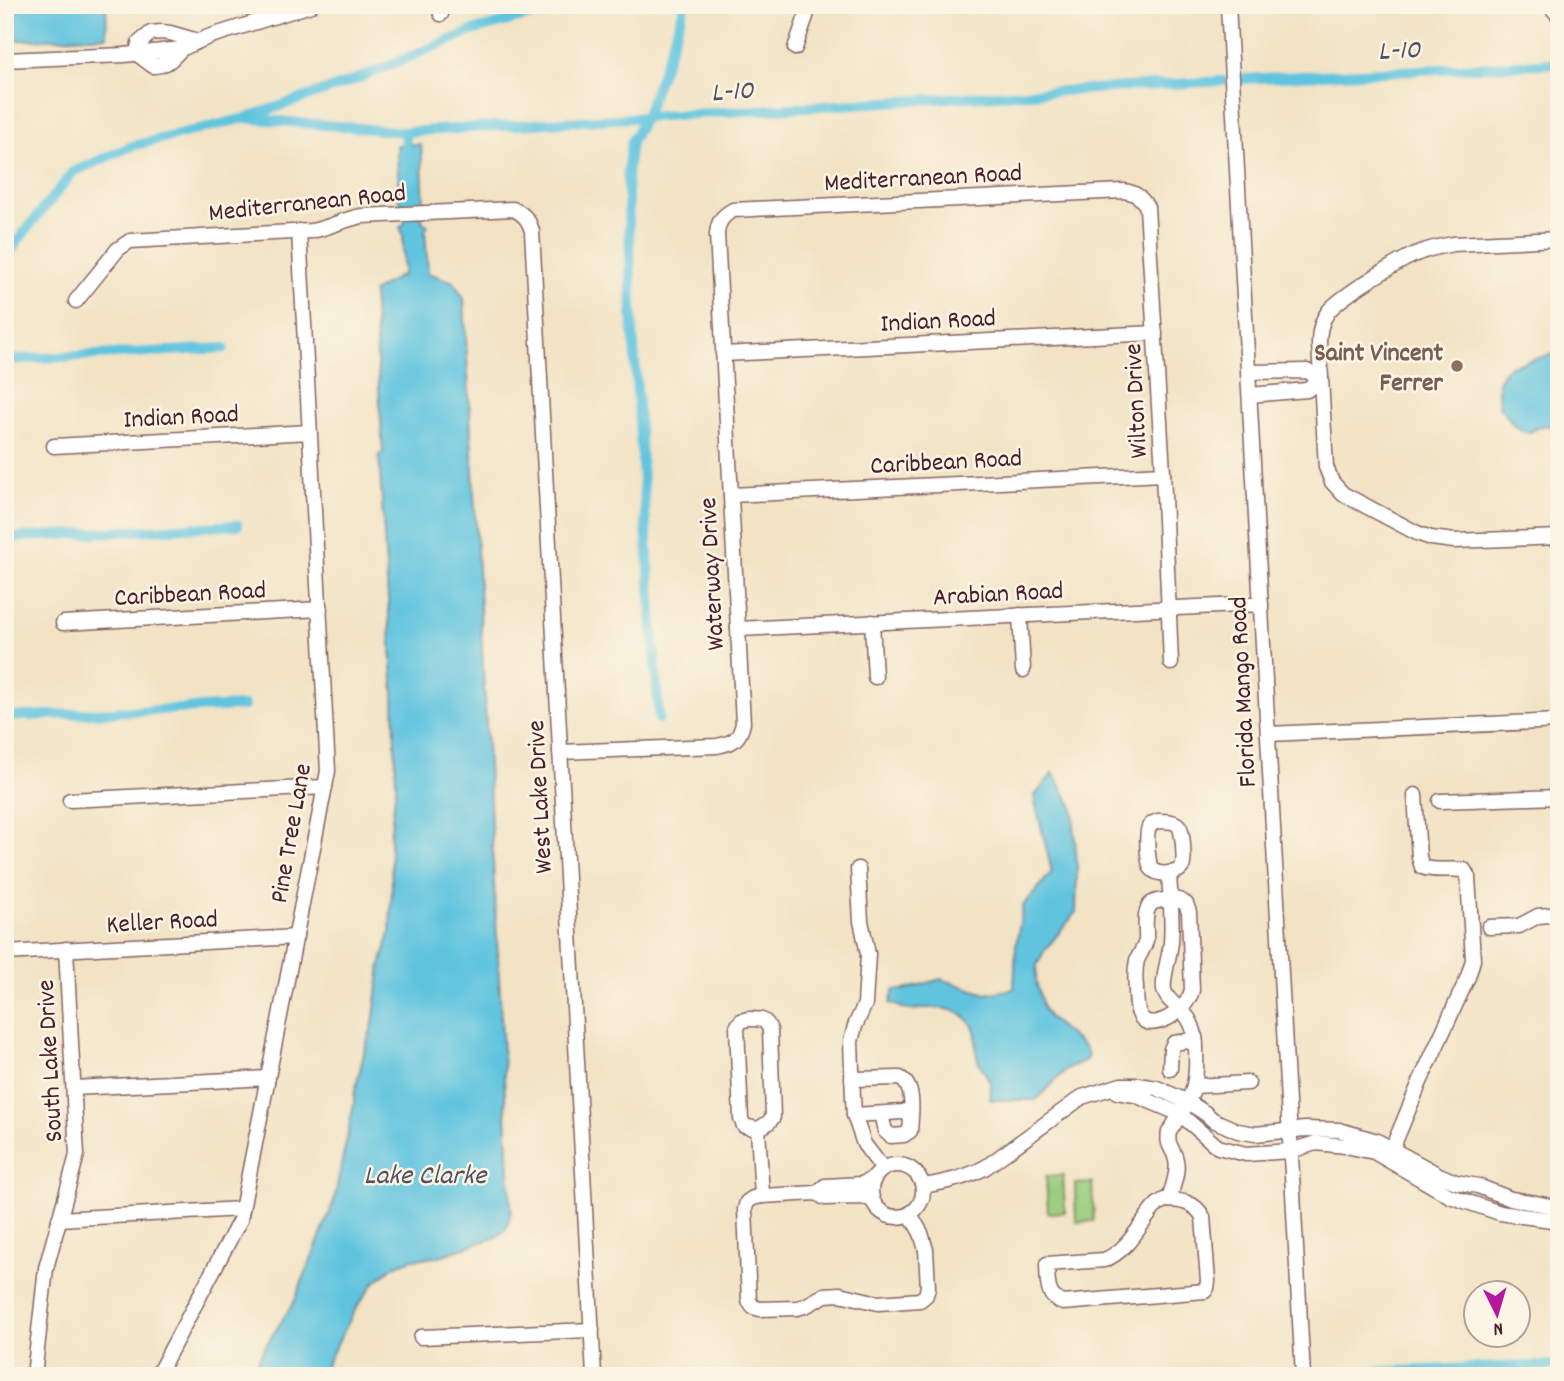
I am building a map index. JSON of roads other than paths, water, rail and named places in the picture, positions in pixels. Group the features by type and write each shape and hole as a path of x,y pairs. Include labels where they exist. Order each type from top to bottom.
{"street":[{"path":"5,60 175,50 311,5"},
{"path":"795,48 810,5"},
{"name":"Florida Mango Road","path":"1228,5 1303,1376"},
{"path":"1552,5 1559,16"},
{"path":"137,54 139,43 151,33 170,33 198,41"},
{"path":"170,33 175,50"},
{"name":"Mediterranean Road","path":"718,226 726,214 733,210 1123,191 1138,195"},
{"name":"Wilton Drive","path":"1138,195 1147,207 1171,663"},
{"name":"Mediterranean Road","path":"76,301 118,249 130,241 299,231 326,228 355,217 513,209 526,217"},
{"name":"West Lake Drive","path":"526,217 531,231 594,1376"},
{"name":"Waterway Drive","path":"560,752 717,746 735,740 741,733 743,723 718,226"},
{"name":"Pine Tree Lane","path":"158,1376 240,1220 328,771 299,231"},
{"path":"1559,239 1453,244 1436,247 1404,259 1339,300 1328,312 1319,334 1326,467 1332,482 1343,494 1416,533 1431,538 1454,541 1559,537"},
{"name":"Indian Road","path":"723,354 1155,333"},
{"path":"1249,372 1307,371 1321,379"},
{"path":"1250,395 1307,390 1321,379"},
{"name":"Indian Road","path":"54,446 310,432"},
{"name":"Caribbean Road","path":"731,495 1163,474"},
{"name":"Arabian Road","path":"738,629 1261,604"},
{"name":"Caribbean Road","path":"63,623 320,609"},
{"path":"1020,615 1023,670"},
{"path":"872,622 875,677"},
{"path":"1268,734 1559,720"},
{"path":"70,800 325,787"},
{"path":"1388,1154 1468,977 1473,960 1468,877 1464,870 1429,870 1422,867 1415,795"},
{"path":"1440,801 1559,797"},
{"path":"858,869 861,921 868,954 865,1004 851,1041 852,1079 855,1115 864,1144 879,1174"},
{"path":"1169,873 1171,944 1164,985 1168,999 1181,1009 1191,1022 1196,1044 1197,1069 1195,1086 1169,1132 1169,1146 1177,1160 1169,1200"},
{"path":"1179,900 1186,904 1189,912 1192,990 1181,1009 1170,1017 1150,1023 1142,1019 1136,1010 1135,971 1146,943 1147,910 1151,904 1159,901 1179,900"},
{"path":"1489,927 1519,926 1538,916 1559,914"},
{"name":"Keller Road","path":"6,953 296,937"},
{"name":"South Lake Drive","path":"34,1376 46,1268 77,1155 66,949"},
{"path":"748,1019 761,1019 768,1023 770,1030 773,1117 758,1129 744,1126 741,1119 737,1027 741,1021 748,1019"},
{"path":"1170,1069 1174,1043 1187,1041 1196,1044"},
{"path":"852,1079 900,1077 906,1081 911,1109 910,1131 904,1135 891,1136 885,1131 881,1114"},
{"path":"74,1088 268,1078"},
{"path":"1195,1086 1248,1083"},
{"path":"923,1186 958,1180 973,1174 1082,1097 1121,1085 1157,1088 1184,1108 1218,1147 1246,1154 1290,1151 1316,1143 1388,1154 1456,1182 1478,1186 1511,1199 1559,1208"},
{"path":"1184,1108 1205,1113 1213,1120 1238,1131 1255,1134 1305,1129 1339,1130 1377,1141 1388,1154 1450,1195 1500,1213 1559,1221"},
{"path":"855,1115 903,1112 911,1109"},
{"path":"758,1129 762,1196"},
{"path":"817,1193 825,1186 862,1184 891,1166 900,1165 907,1167 920,1178 923,1186 922,1199 910,1214 895,1217 881,1212 872,1199 871,1192 879,1174"},
{"path":"872,1199 825,1198 817,1193 762,1196 747,1202 745,1209 749,1301 753,1307 797,1308 825,1295 840,1294 856,1296 870,1302 920,1300 926,1295 928,1288 926,1250 921,1233 910,1214"},
{"path":"1169,1200 1190,1203 1203,1217 1208,1281 1205,1291 1063,1303 1050,1295 1047,1264 1104,1260 1111,1257 1123,1248 1158,1204 1169,1200"},
{"path":"59,1219 242,1209"},
{"path":"421,1338 592,1330"}],"water":[{"path":"5,5 106,5 107,36 5,41"},
{"name":"Lake Clarke","path":"421,144 424,204 421,206 422,221 428,226 425,230 428,273 454,282 464,299 511,1210 507,1227 496,1237 437,1257 412,1259 394,1266 374,1283 356,1308 320,1376 251,1376 263,1350 294,1302 334,1201 354,1095 373,1024 381,965 390,933 390,836 396,787 394,695 379,455 383,453 373,292 403,274 403,235 400,227 405,223 405,207 399,202 397,145"},
{"path":"1559,352 1559,433 1548,425 1530,432 1521,431 1499,406 1498,382 1504,371 1511,366"},
{"path":"1053,773 1073,807 1077,869 1076,912 1044,951 1037,965 1036,981 1043,1008 1049,1018 1084,1047 1088,1054 1086,1060 1068,1068 1036,1100 990,1100 990,1082 978,1060 974,1028 965,1017 947,1009 910,1010 890,1003 894,990 904,990 941,979 986,994 1014,989 1016,945 1023,906 1052,872 1034,797"}],"waterway":[{"path":"5,261 19,239 73,172 132,146 245,118 347,83 472,31 566,5"},
{"path":"659,719 633,331 627,174 631,142 645,117 685,5"},
{"name":"L-10","path":"1242,79 1559,63"},
{"name":"L-10","path":"245,118 405,132 1223,81"},
{"path":"405,132 407,157"},
{"path":"5,360 224,348"},
{"path":"5,538 238,525"},
{"path":"5,717 244,706"},
{"path":"1312,1374 1559,1365"},
{"path":"1280,1376 1293,1375"}],"place":[{"name":"Saint Vincent Ferrer","path":"1457,366"}]}
